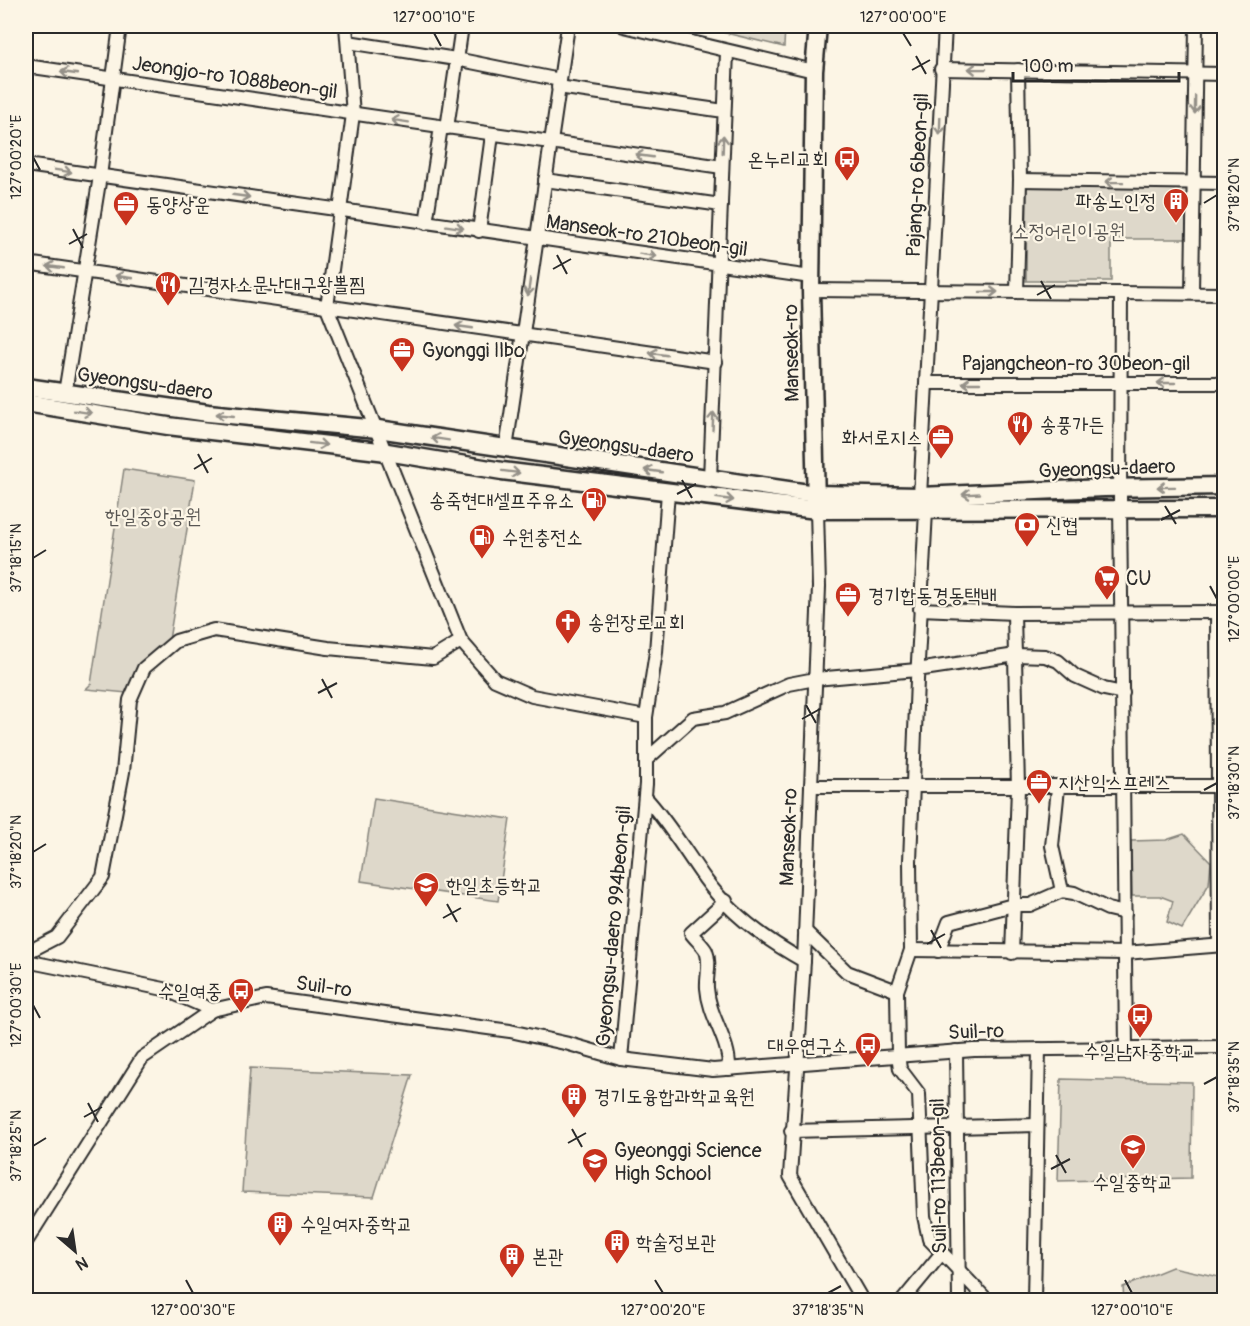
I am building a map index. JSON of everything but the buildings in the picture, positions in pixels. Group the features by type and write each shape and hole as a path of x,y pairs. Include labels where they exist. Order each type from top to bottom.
{"main road":[{"name":"Manseok-ro","path":"816,502 811,283 814,71 818,26"},
{"name":"Gyeongsu-daero","path":"29,386 65,393 296,422 378,429 752,485 816,502 876,511 918,501 1120,501 1224,486"},
{"name":"Gyeongsu-daero","path":"26,403 168,426 387,452 502,471 749,502 1120,501 1224,509"},
{"path":"251,435 270,426 292,429 296,422"},
{"path":"749,502 752,485"},
{"path":"876,511 877,506 918,501"}],"street":[{"path":"65,393 100,176 120,26"},
{"name":"Jeongjo-ro 1088beon-gil","path":"327,307 342,211 353,114 346,26"},
{"path":"426,223 462,26"},
{"path":"506,449 568,26"},
{"path":"624,26 814,71"},
{"name":"Pajang-ro 6beon-gil","path":"898,1054 897,991 911,950 910,861 920,609 918,501 927,383 941,69 945,26"},
{"path":"1192,293 1196,26"},
{"path":"348,42 456,59 559,83 724,111"},
{"path":"710,479 727,52"},
{"name":"Jeongjo-ro 1088beon-gil","path":"26,66 550,144 722,167"},
{"path":"941,69 1224,74"},
{"path":"1017,292 1020,180 1018,70"},
{"path":"479,231 492,135"},
{"name":"Manseok-ro 210beon-gil","path":"26,165 537,238 811,283 930,291 1224,294"},
{"path":"545,180 721,205"},
{"path":"1020,180 1224,183"},
{"path":"26,263 716,362"},
{"path":"1121,293 1120,501 1126,1048"},
{"path":"327,307 378,429 461,641 495,680 532,696 646,717"},
{"name":"Pajangcheon-ro 30beon-gil","path":"927,383 1224,383"},
{"name":"Gyeongsu-daero 994beon-gil","path":"621,1059 645,797 646,717 656,652 668,492"},
{"name":"Manseok-ro","path":"816,502 819,587 804,961 791,1131 790,1176 861,1300"},
{"path":"911,950 1125,953 1222,945 1221,612 1014,613 920,609"},
{"path":"1012,953 1018,788 1014,613"},
{"path":"26,953 57,937 103,877 123,772 130,700 144,668 176,641 214,630 328,648 433,658 461,641"},
{"path":"647,759 693,718 725,713 789,684 815,680 917,670 1016,655 1045,656 1058,661 1075,676 1104,689 1123,693"},
{"path":"811,786 914,785 1058,788 1222,786"},
{"path":"1058,788 1052,846 1062,891"},
{"name":"Gyeongsu-daero 994beon-gil","path":"645,797 661,814 706,880 726,901"},
{"path":"938,951 949,922 1013,905 1030,905 1062,891 1074,893 1108,909 1125,913"},
{"path":"729,1069 729,1053 712,1012 707,988 706,950 691,933 726,901 735,914 752,928 804,961"},
{"path":"805,931 847,972 897,991"},
{"path":"26,962 164,989 212,1010"},
{"name":"Suil-ro","path":"26,1242 142,1058 212,1010 266,998 510,1031 569,1044 621,1059 713,1070 956,1051 1224,1047"},
{"path":"1034,1300 1039,1049"},
{"name":"Suil-ro 113beon-gil","path":"956,1051 959,1300"},
{"path":"898,1054 900,1069 919,1094 919,1128 926,1228 929,1239 987,1300"},
{"path":"791,1131 1038,1125"},
{"path":"903,1300 941,1254"}],"green space":[{"path":"697,26 785,26 784,47"},
{"name":"소정어린이공원","path":"1027,186 1188,186 1188,239 1111,239 1111,281 1026,281"},
{"name":"한일중앙공원","path":"124,469 195,480 169,640 141,662 127,693 86,689 91,684"},
{"path":"374,798 510,819 498,901 361,881"},
{"path":"1184,834 1211,862 1209,884 1182,929 1167,922 1173,901 1160,896 1132,896 1131,841 1166,840"},
{"path":"250,1068 412,1075 374,1197 242,1192"},
{"path":"1061,1079 1192,1082 1191,1178 1058,1181"},
{"path":"1172,1267 1224,1278 1224,1300 1124,1300 1123,1287"}],"place":[{"name":"온누리교회","path":"847,182"},
{"name":"파송노인정","path":"1176,224"},
{"name":"동양상운","path":"126,227"},
{"name":"김경자소문난대구왕뽈찜","path":"168,307"},
{"name":"Gyonggi Ilbo","path":"402,373"},
{"name":"송풍가든","path":"1020,447"},
{"name":"화서로지스","path":"941,460"},
{"name":"송죽현대셀프주유소","path":"594,523"},
{"name":"신협","path":"1027,548"},
{"name":"수원충전소","path":"482,560"},
{"name":"CU","path":"1107,601"},
{"name":"경기합동경동택배","path":"848,618"},
{"name":"송원장로교회","path":"568,645"},
{"name":"지산익스프레스","path":"1039,805"},
{"name":"한일초등학교","path":"426,908"},
{"name":"수일여중","path":"241,1014"},
{"name":"수일남자중학교","path":"1140,1039"},
{"name":"대우연구소","path":"868,1068"},
{"name":"경기도융합과학교육원","path":"574,1119"},
{"name":"수일중학교","path":"1133,1170"},
{"name":"Gyeonggi Science High School","path":"595,1184"},
{"name":"수일여자중학교","path":"280,1247"},
{"name":"학술정보관","path":"617,1265"},
{"name":"본관","path":"512,1279"}]}
